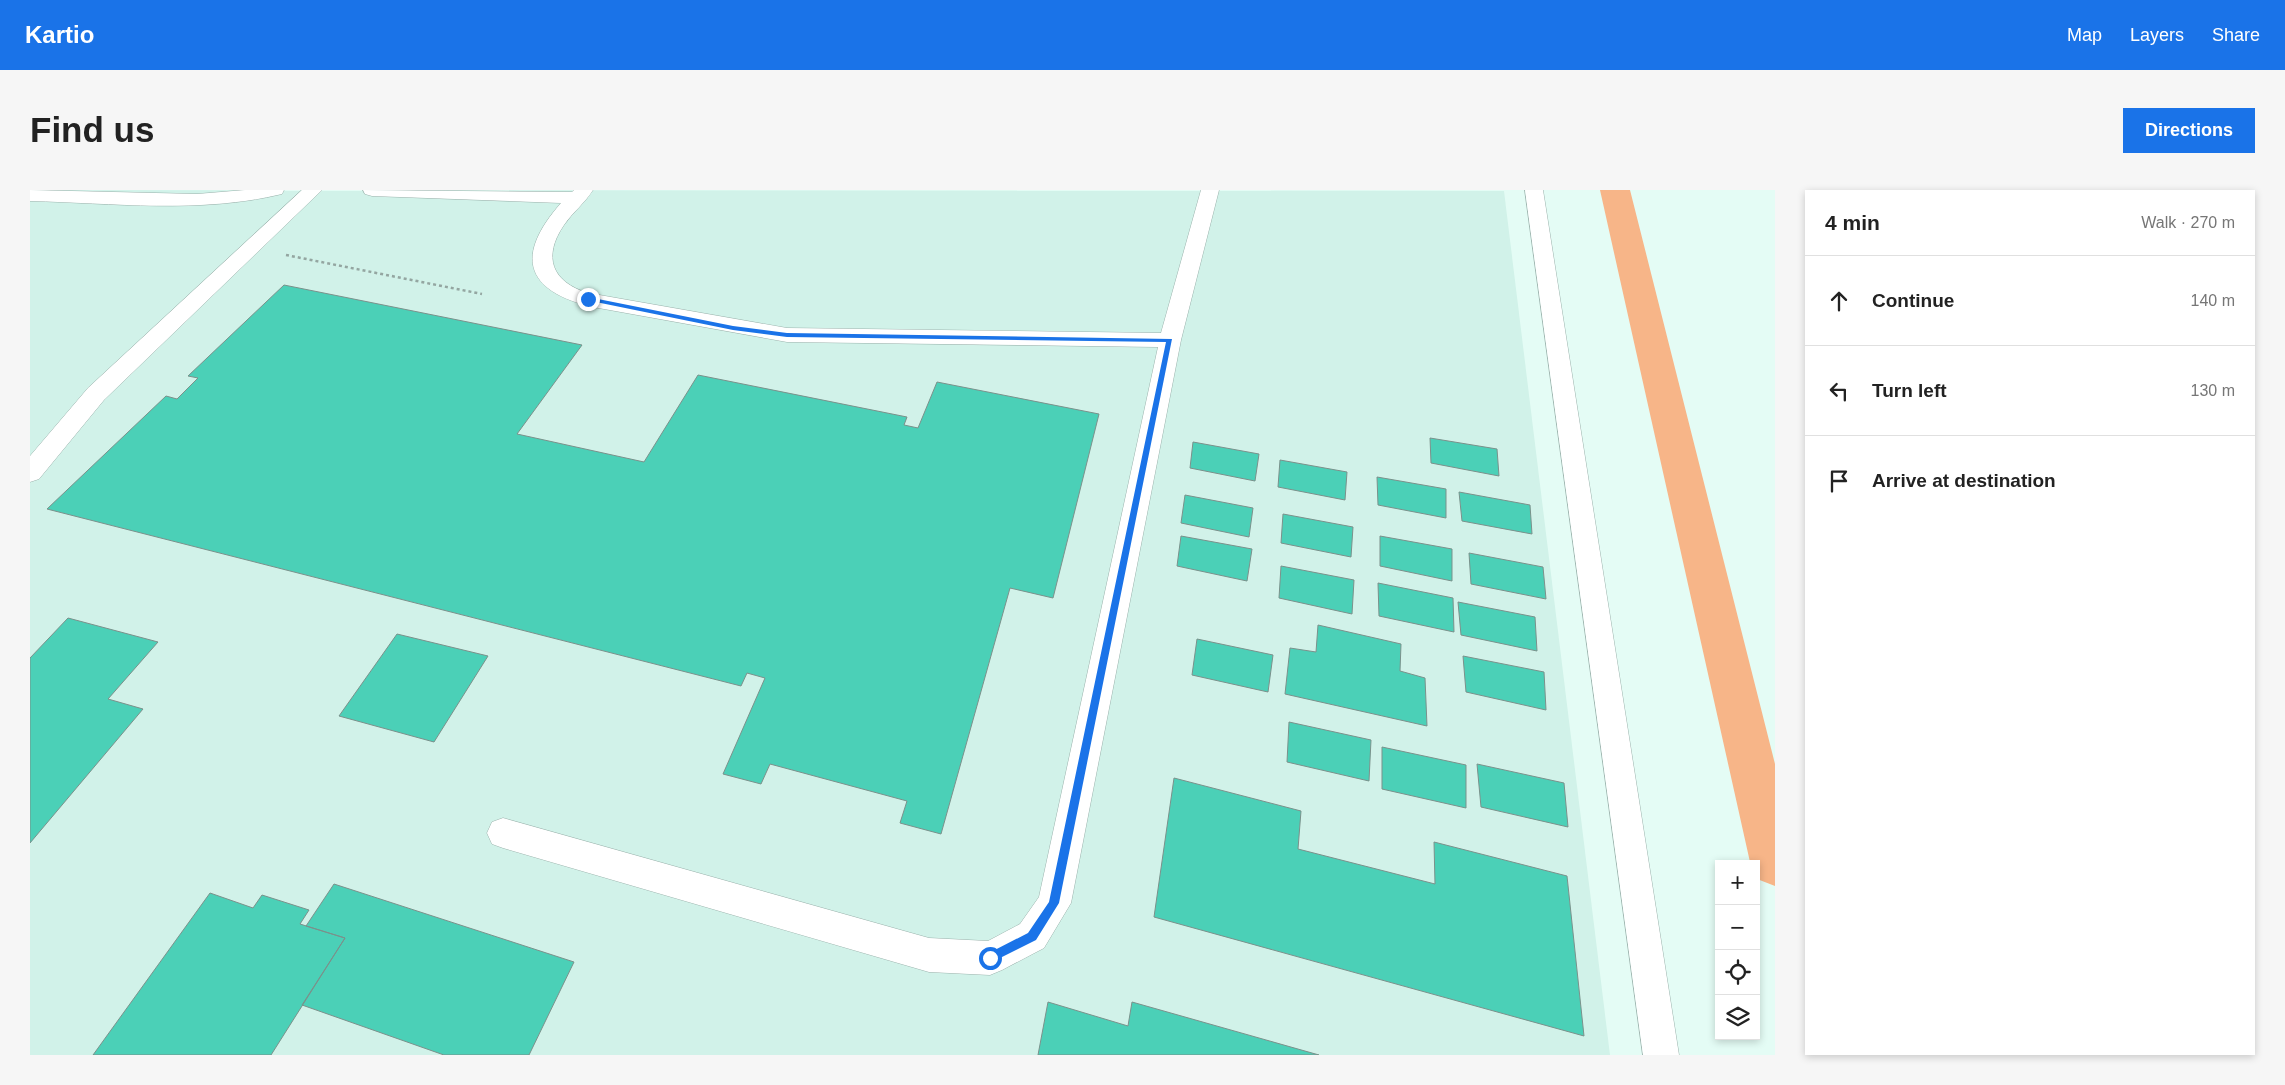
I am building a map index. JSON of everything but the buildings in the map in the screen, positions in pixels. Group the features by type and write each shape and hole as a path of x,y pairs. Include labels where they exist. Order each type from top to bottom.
{"lane":[{"path":"157,197 178,190"},
{"path":"30,195 157,197 197,200 238,197 275,190"},
{"path":"30,473 96,394 313,190"},
{"path":"372,190 581,194"},
{"path":"503,833 929,955 990,958 1032,936 1054,903 1170,340 1210,190"},
{"path":"1534,190 1661,1055"},
{"path":"581,194 563,213 547,237 542,260 547,277 560,289 588,299 733,328 787,335 1170,340"}],"path":[{"path":"278,253 482,294"}],"shaded area":[{"path":"30,190 1504,191 1610,1055 30,1055"}],"waterway":[{"path":"1615,190 1775,862"}],"route":[{"path":"588,299 733,328 787,335 1170,340 1054,903 1032,936 990,958"}]}
